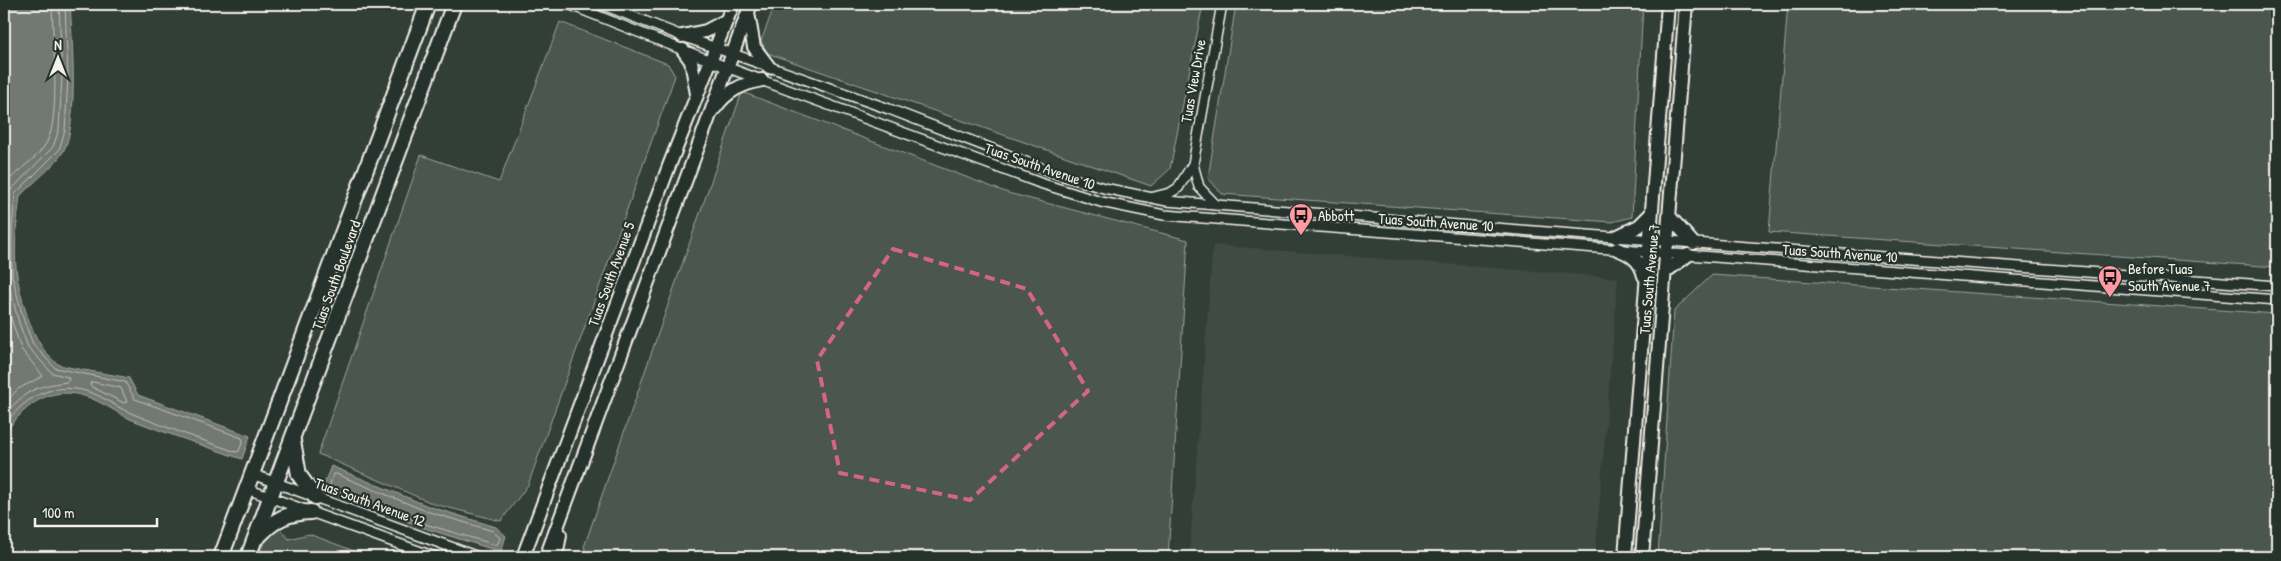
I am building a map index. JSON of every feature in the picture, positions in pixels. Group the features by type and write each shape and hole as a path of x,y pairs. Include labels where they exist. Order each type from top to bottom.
{"main road":[{"path":"221,557 428,4"},
{"name":"Tuas South Boulevard","path":"248,557 454,4"},
{"name":"Tuas South Avenue 5","path":"521,555 733,4"},
{"name":"Tuas South Avenue 7","path":"1625,557 1668,4"},
{"name":"Tuas South Avenue 7","path":"1642,557 1686,4"},
{"path":"546,557 749,9"},
{"path":"749,9 754,47 769,67"},
{"path":"682,36 706,31 727,20"},
{"path":"683,50 691,61 697,94"},
{"path":"709,115 721,100 735,88 762,80"},
{"path":"1646,286 1642,266 1617,243 1651,214"},
{"path":"1665,272 1690,249 1670,217"},
{"path":"292,438 299,475 315,497"},
{"path":"254,542 270,525 284,516 292,513 312,512"},
{"path":"556,557 563,513"}],"street":[{"name":"Tuas South Avenue 10","path":"568,4 726,67 1040,183 1101,202 1164,215 1649,245 2277,300"},
{"name":"Tuas South Avenue 10","path":"601,4 715,48 889,108 1057,174 1104,188 1152,198 1217,205 1617,243"},
{"name":"Tuas View Drive","path":"1152,198 1170,193 1178,188 1193,164 1222,4"},
{"name":"Tuas View Drive","path":"1193,164 1199,187 1217,205"},
{"name":"Tuas South Avenue 10","path":"1690,249 2277,286"},
{"name":"Tuas South Avenue 12","path":"252,474 478,557"},
{"name":"Tuas South Avenue 12","path":"247,489 435,557"}],"highlighted area":[{"path":"893,249 1027,289 1088,391 970,500 840,473 817,360"}],"shaded area":[{"path":"775,4 1203,4 1170,169 1151,186 767,53 761,41"},
{"path":"1236,4 1643,4 1632,217 1612,222 1222,194 1208,178"},
{"path":"1788,4 2277,4 2277,267 1769,232"},
{"path":"560,22 668,64 675,76 528,485 501,521 434,504 318,454 421,155 499,182"},
{"path":"742,92 1008,193 1188,240 1168,557 588,557 584,547"},
{"path":"1213,245 1618,278 1595,557 1189,557"},
{"path":"1712,275 2277,314 2277,557 1658,557 1674,311"},
{"path":"280,529 289,539 309,534 370,557 257,557 267,537"}],"water":[{"path":"4,4 70,4 73,102 68,139 59,158 20,196 18,215 15,246 17,276 22,299 36,336 42,347 58,364 129,378 138,395 250,436 242,459 130,419 82,395 68,393 55,394 32,404 4,435"},
{"path":"331,466 428,506 496,527 506,536 501,552 424,528 322,489"}],"place":[{"name":"Abbott","path":"1301,236"},
{"name":"Before Tuas South Avenue 7","path":"2110,298"}]}
